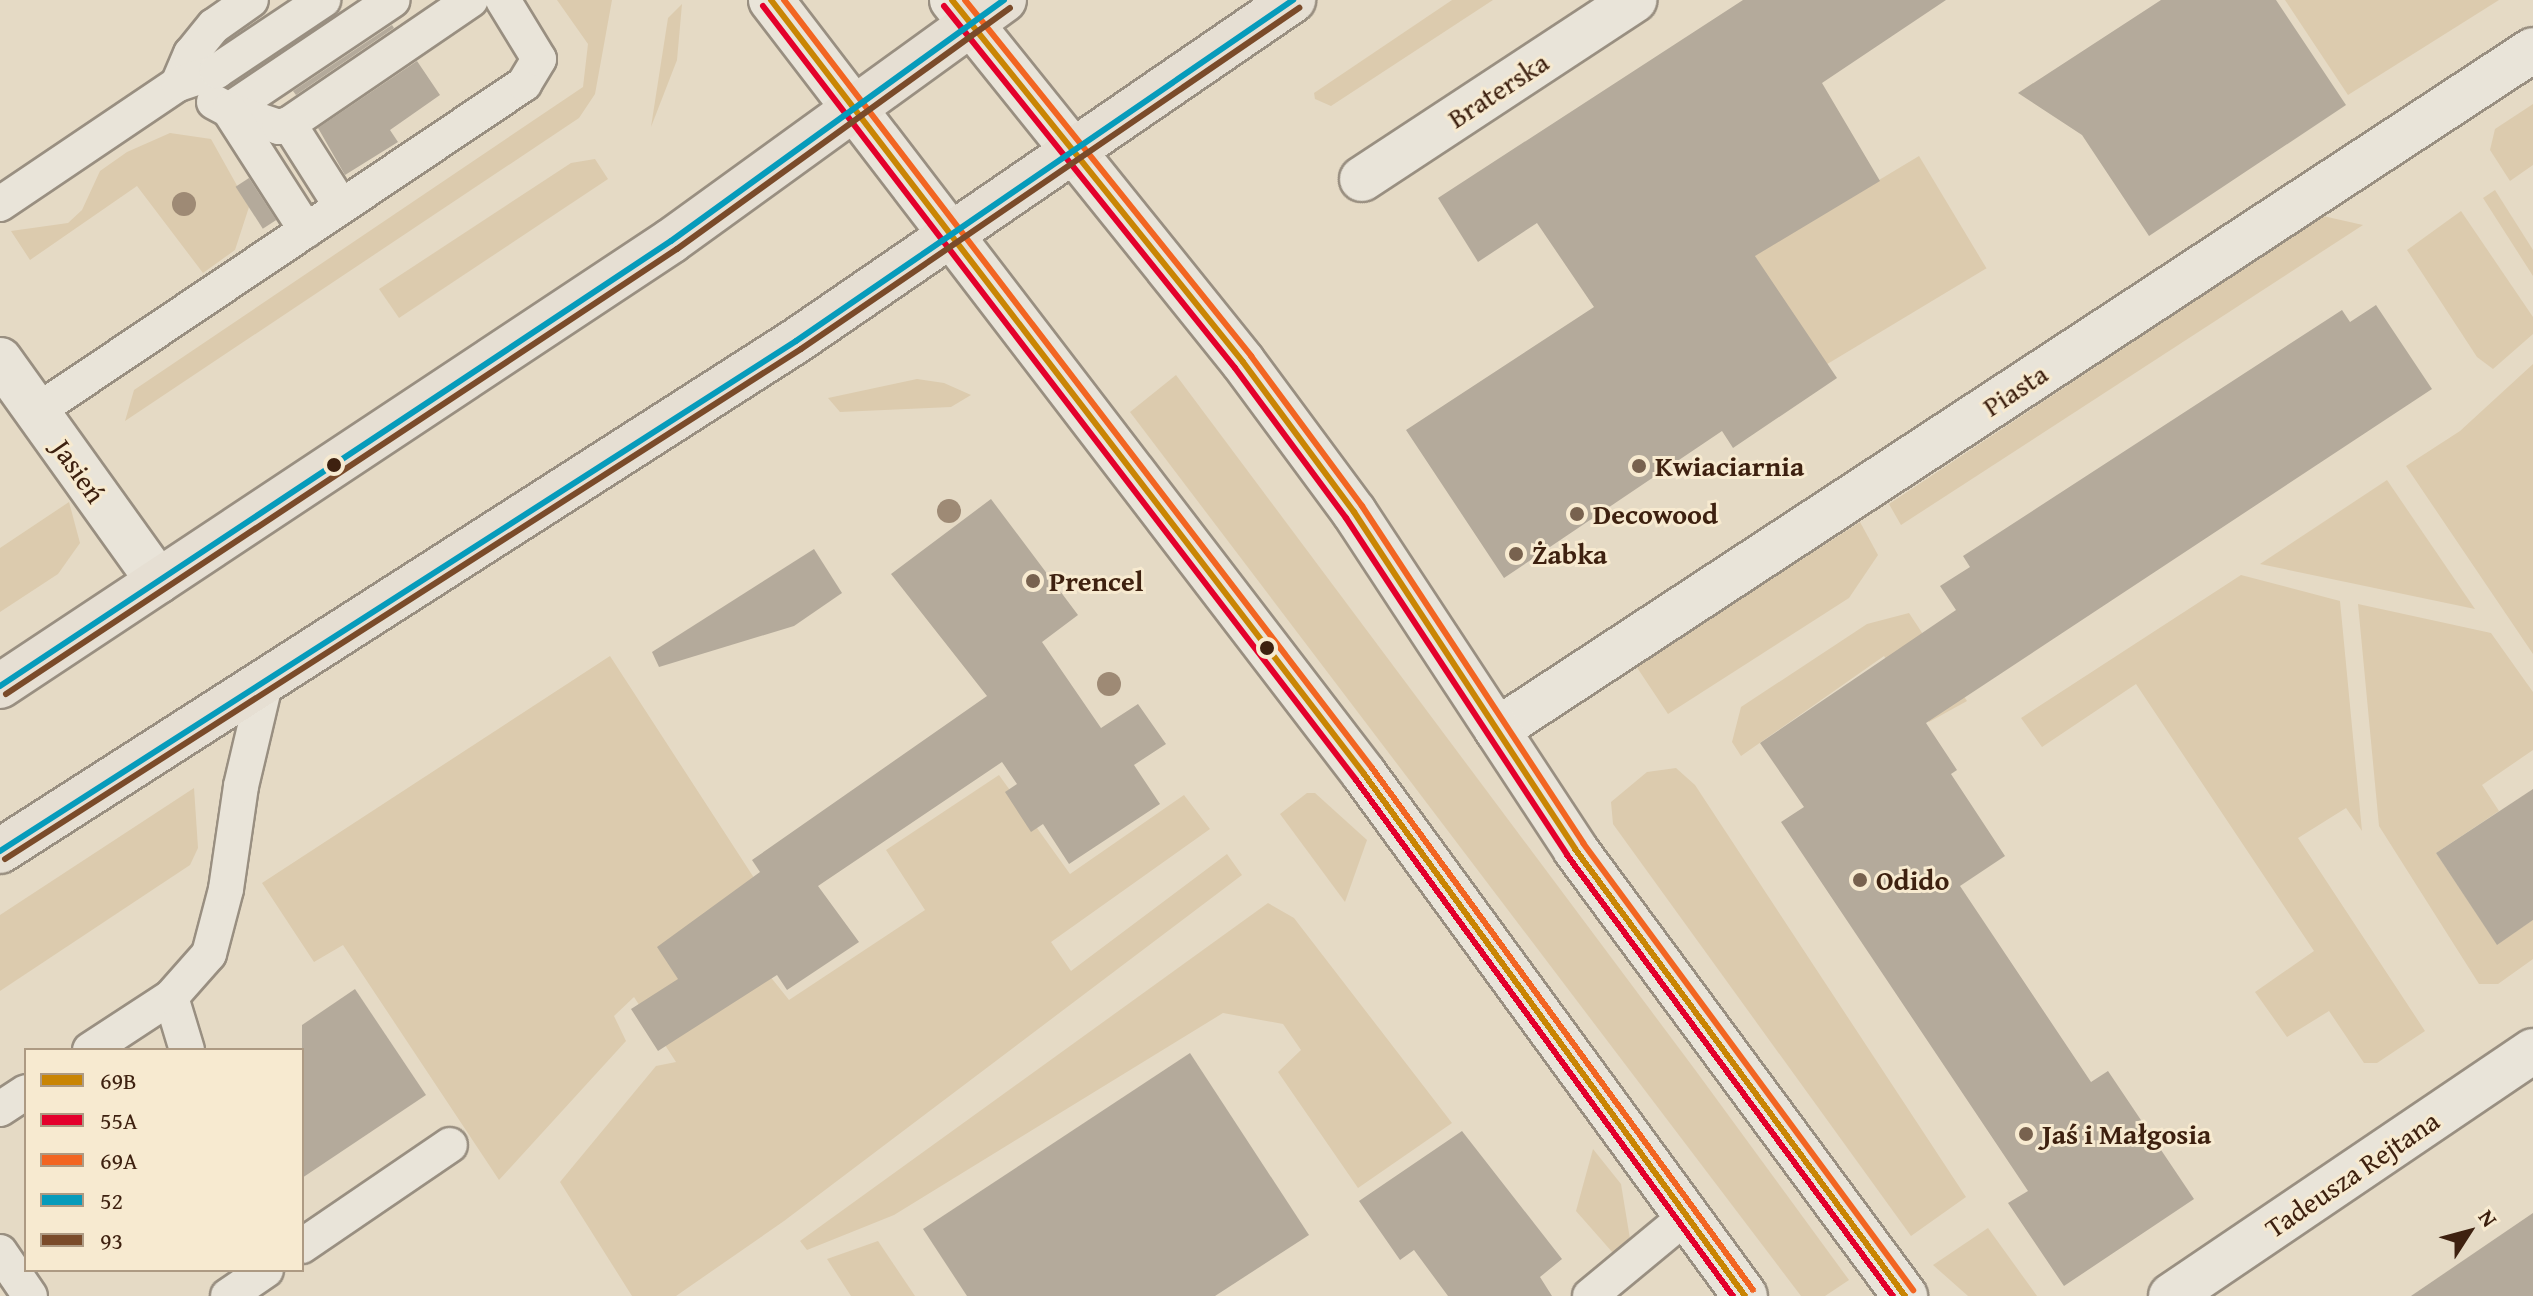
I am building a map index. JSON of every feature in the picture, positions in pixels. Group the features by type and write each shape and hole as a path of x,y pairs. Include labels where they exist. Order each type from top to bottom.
{"main road":[{"path":"771,0 1364,774 1689,1214 1745,1296"},
{"path":"0,851 267,676 954,236 1293,0"},
{"name":"Braterska","path":"1362,179 1634,0"},
{"path":"0,686 671,241 856,108 976,8 1075,149 1170,266 1354,512 1575,849 1905,1296"},
{"name":"Piasta","path":"1497,730 2533,50"},
{"name":"Jasień","path":"0,360 158,581"},
{"name":"Tadeusza Rejtana","path":"2171,1296 2533,1051"}],"lane":[{"path":"178,84 191,54 214,26 251,0"},
{"path":"0,204 178,84 217,71 323,0"},
{"path":"229,110 393,0"},
{"path":"178,84 229,110 279,127 289,124 471,0"},
{"path":"37,411 535,73 536,48 503,0"},
{"path":"229,110 306,230"},
{"path":"289,124 341,206"},
{"path":"93,1048 171,997 209,954 267,676"},
{"path":"171,997 186,1048"},
{"path":"0,1109 24,1093"},
{"path":"304,1240 450,1145"},
{"path":"1590,1296 1689,1214"},
{"path":"0,1252 30,1296"},
{"path":"228,1296 263,1272"}],"shaded area":[{"path":"557,0 612,0 595,94 579,118 125,421 134,390 583,87 588,44"},
{"path":"1452,0 1493,0 1331,106 1315,99 1314,93"},
{"path":"2285,0 2499,0 2348,95"},
{"path":"682,4 677,60 651,127 668,18"},
{"path":"2533,104 2533,165 2510,181 2490,150 2495,129"},
{"path":"170,133 211,139 249,207 235,250 203,273 137,186 30,260 11,231 68,223 82,210 100,171 127,152"},
{"path":"1919,156 1986,268 1822,367 1754,255"},
{"path":"595,159 608,179 399,318 379,289 571,163"},
{"path":"2495,190 2533,250 2533,276 2483,198"},
{"path":"2461,211 2533,317 2533,334 2493,369 2477,357 2407,250"},
{"path":"2323,216 2363,225 1901,525 1889,504"},
{"path":"2533,364 2533,654 2406,466 2460,431"},
{"path":"1176,375 1849,1280 1825,1296 1801,1296 1130,412"},
{"path":"917,379 944,383 971,395 951,407 840,412 828,398"},
{"path":"2387,480 2475,609 2260,564"},
{"path":"69,502 80,543 58,574 0,612 0,548"},
{"path":"1860,522 1878,555 1849,598 1668,714 1636,666"},
{"path":"2241,575 2340,601 2362,831 2346,808 2298,838 2425,1031 2377,1063 2364,1063 2329,1011 2287,1037 2255,992 2314,951 2136,684 2042,747 2021,718"},
{"path":"2358,604 2491,633 2533,692 2533,750 2482,785 2499,811 2436,853 2497,944 2533,920 2533,959 2498,984 2479,984 2379,826"},
{"path":"1909,613 1967,701 1929,722 1884,656 1741,756 1732,742 1741,707 1867,624"},
{"path":"610,656 771,904 733,930 789,1000 925,910 886,850 999,775 1070,874 1184,795 1210,829 1051,942 1071,971 1227,854 1242,875 784,1221 676,1296 632,1296 560,1182 656,1066 676,1062 634,997 614,1016 626,1041 499,1180 343,945 314,962 262,883"},
{"path":"1676,768 1695,785 1966,1197 1911,1236 1613,824 1611,802 1647,772"},
{"path":"194,788 198,848 190,865 0,991 0,915"},
{"path":"1307,793 1315,793 1367,840 1345,902 1280,814"},
{"path":"1268,903 1294,918 1452,1123 1358,1188 1278,1072 1301,1050 1283,1024 1223,1013 894,1215 807,1250 800,1241"},
{"path":"1593,1149 1621,1184 1630,1239 1613,1253 1576,1211"},
{"path":"1988,1228 2037,1296 1968,1296 1933,1265"},
{"path":"878,1241 915,1296 851,1296 827,1259"}],"building":[{"path":"1743,0 1946,0 1822,83 1880,181 1755,256 1837,378 1733,448 1722,431 1504,578 1406,430 1594,307 1537,223 1478,262 1438,198"},
{"path":"2161,0 2276,0 2346,105 2149,236 2082,135 2018,93"},
{"path":"392,25 394,28 296,95 293,91"},
{"path":"417,61 440,95 390,130 398,142 345,175 318,128"},
{"path":"249,178 276,220 263,229 236,187"},
{"path":"2376,305 2432,389 1926,723 1957,770 1951,774 2005,856 1960,886 2091,1082 2108,1071 2194,1199 2064,1286 2008,1203 2028,1191 1781,822 1804,807 1760,743 1956,610 1940,586 1970,567 1963,556 2342,310 2350,322"},
{"path":"991,499 1078,615 1042,642 1101,728 1138,704 1166,744 1134,765 1160,804 1069,864 1043,824 1031,832 1005,792 1017,784 1002,762 818,886 859,942 787,990 777,975 658,1051 631,1009 678,979 657,947 760,872 752,860 987,696 891,574"},
{"path":"814,549 842,593 794,626 659,667 652,652"},
{"path":"2533,789 2533,920 2497,945 2436,853"},
{"path":"355,989 426,1095 304,1177 304,1048 302,1025"},
{"path":"1190,1053 1309,1235 1215,1296 967,1296 923,1229"},
{"path":"1462,1131 1562,1259 1540,1277 1552,1296 1448,1296 1414,1250 1400,1260 1359,1201"},
{"path":"2533,1213 2533,1296 2411,1296"}],"transit line":[{"name":"69B","path":"771,0 1364,774 1745,1296"},
{"name":"69A","path":"784,0 1372,768 1753,1290"},
{"name":"69B","path":"952,0 1243,362 1354,512 1575,849 1905,1296"},
{"name":"69A","path":"965,0 1251,356 1362,506 1583,843 1913,1290"},
{"name":"52","path":"0,686 671,241 1004,0"},
{"name":"52","path":"0,851 796,341 1293,0"},
{"name":"55A","path":"763,6 1356,780 1733,1296"},
{"name":"55A","path":"944,6 1235,368 1346,518 1567,855 1893,1296"},
{"name":"93","path":"6,694 677,249 1010,8"},
{"name":"93","path":"5,859 801,349 1299,8"}],"place":[{"name":"Kwiaciarnia","path":"1639,466"},
{"name":"Decowood","path":"1577,514"},
{"name":"Żabka","path":"1516,554"},
{"name":"Prencel","path":"1033,581"},
{"name":"Odido","path":"1860,880"},
{"name":"Jaś i Małgosia","path":"2026,1134"}]}
